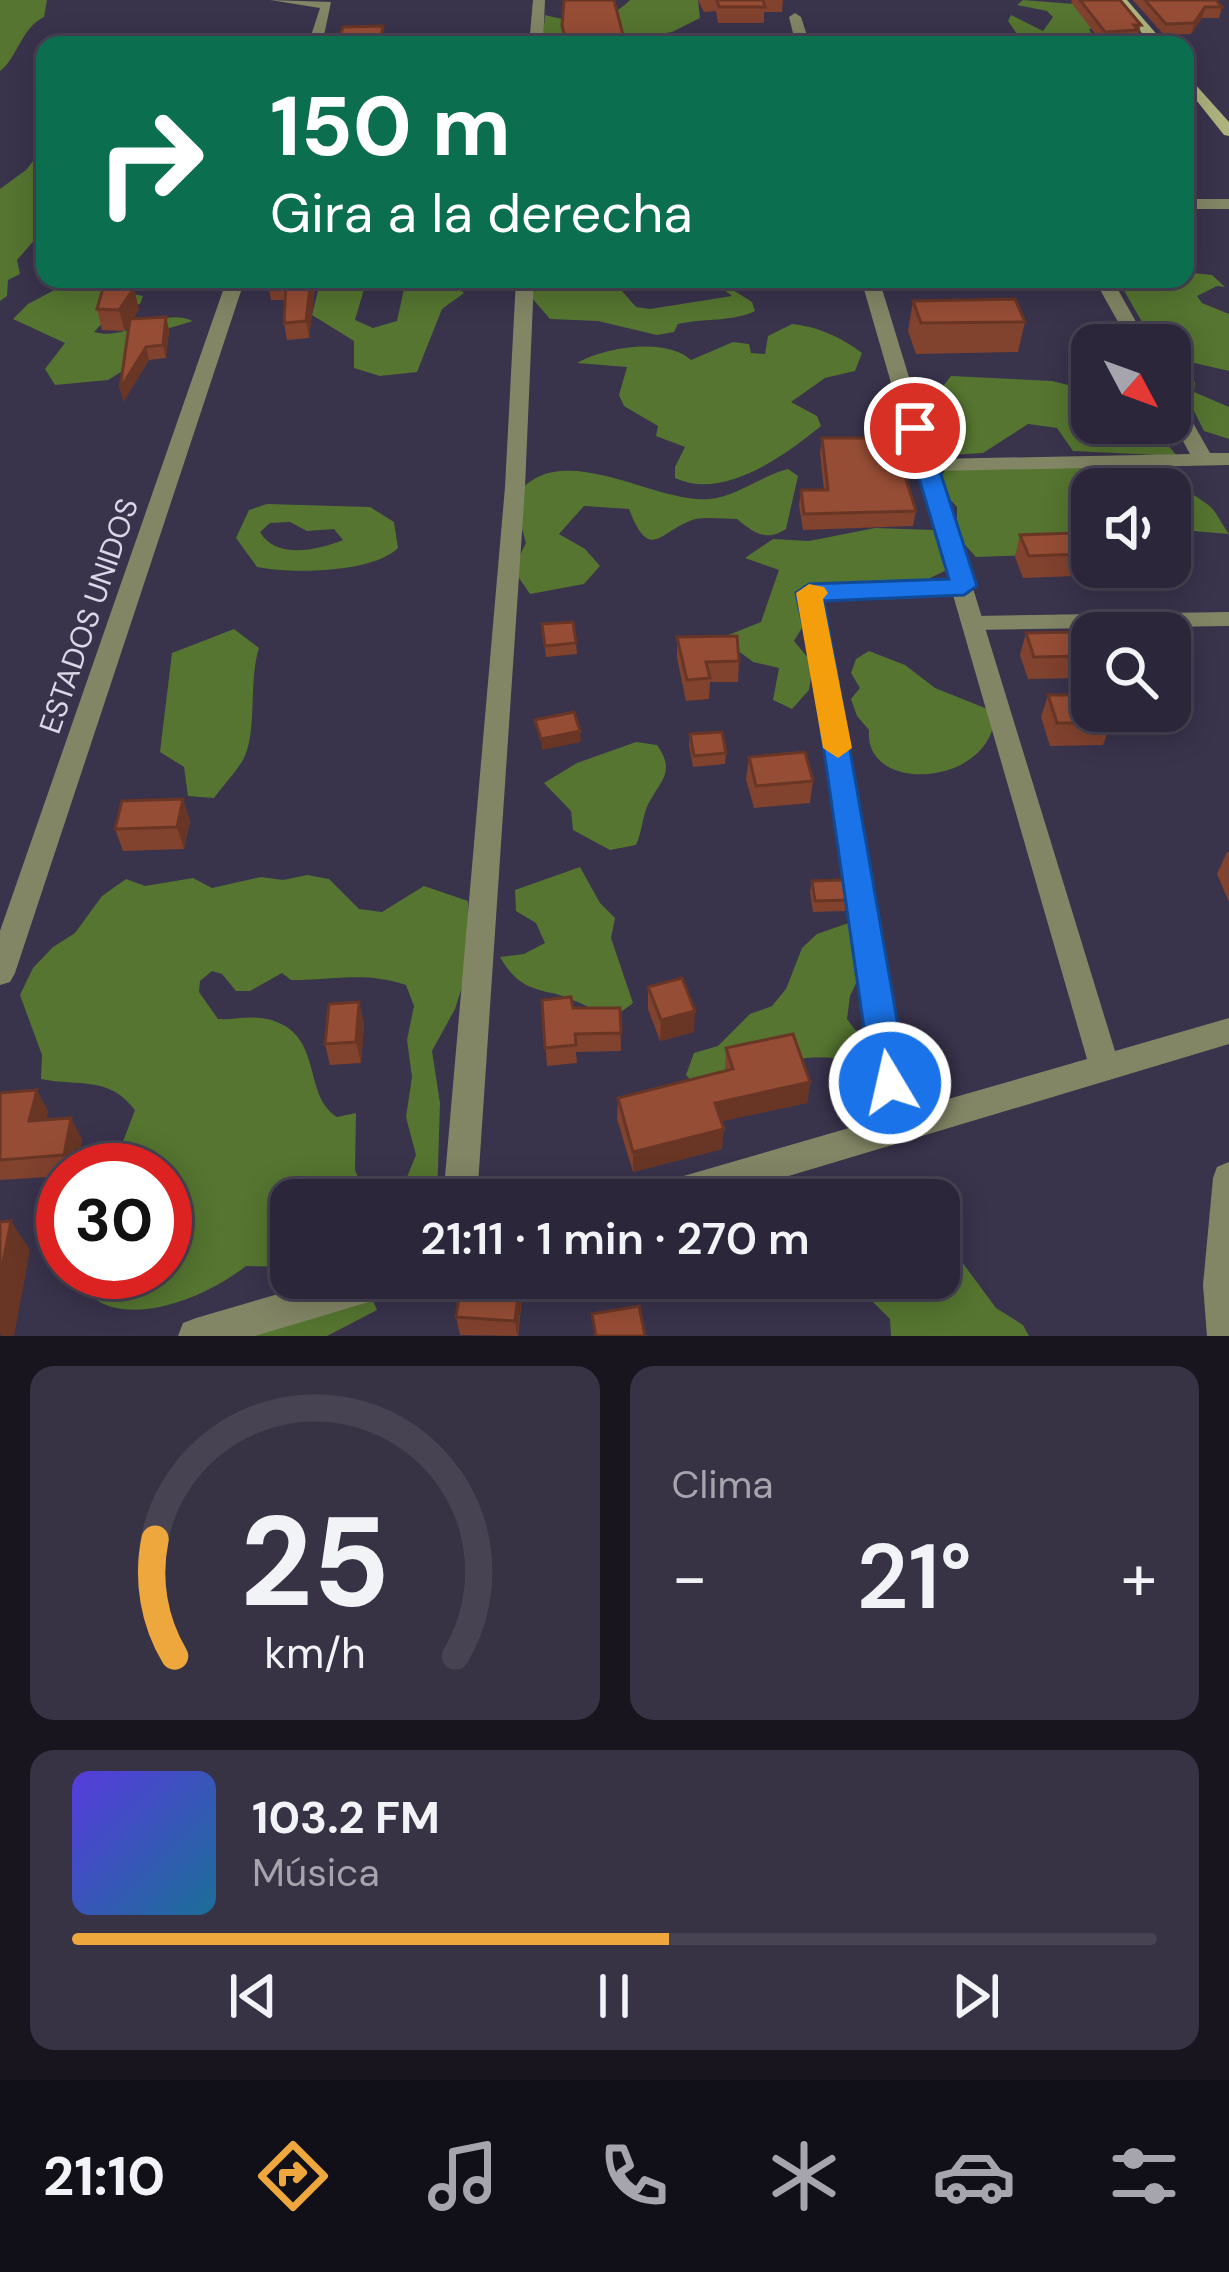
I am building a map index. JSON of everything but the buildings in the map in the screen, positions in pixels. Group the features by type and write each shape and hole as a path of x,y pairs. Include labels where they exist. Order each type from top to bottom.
{"street":[{"path":"276,0 327,4 318,36"},
{"path":"537,36 539,0"},
{"path":"1120,0 1151,36"},
{"path":"795,17 800,36"},
{"path":"1194,88 1229,132"},
{"path":"1194,204 1229,204"},
{"name":"ESTADOS UNIDOS","path":"0,973 233,288"},
{"path":"462,1179 515,487 525,288"},
{"path":"873,288 1105,1068"},
{"path":"1108,288 1128,324"},
{"path":"1191,437 1204,460"},
{"path":"926,465 1229,459"},
{"path":"897,1129 825,668 809,593 964,586"},
{"path":"727,1179 1229,1031"},
{"path":"1225,1336 1220,1285 1229,1178"},
{"path":"196,1336 321,1299"}],"lane":[{"path":"975,622 1229,620"}],"green space":[{"path":"0,0 47,0 44,17 30,28 0,71"},
{"path":"630,0 698,0 700,18 672,32 646,36 543,36 545,15 590,20"},
{"path":"1023,0 1099,6 1113,26 1089,29 1093,36 1018,36 1008,21 1011,15 1043,31 1053,17 1047,11 1017,5"},
{"path":"36,157 36,238 17,260 20,274 8,280 7,296 0,301 0,189"},
{"path":"1194,273 1212,275 1225,287 1197,296 1202,303 1229,314 1229,371 1191,362 1191,324 1143,324 1123,288 1194,288"},
{"path":"58,288 115,288 143,296 140,304 108,309 109,316 94,332 119,332 167,318 193,321 163,330 128,352 121,372 108,380 55,385 45,369 65,343 13,319 28,304"},
{"path":"319,288 364,288 355,320 373,328 397,321 405,288 458,288 464,293 442,309 417,372 380,376 354,368 354,341 312,315"},
{"path":"614,288 636,307 650,309 732,296 722,288 734,288 752,302 755,311 678,324 674,332 657,335 598,321 550,319 531,297 535,289"},
{"path":"792,324 829,334 862,353 855,371 825,378 791,402 817,416 821,426 771,462 713,484 675,478 685,447 656,436 658,426 624,406 619,395 627,367 577,363 635,347 667,349 691,360 733,342 749,344 751,353 765,354 768,336"},
{"path":"951,376 1071,386 1071,444 1167,444 1177,456 1073,451 1057,428 1028,424 983,453 934,456 937,394"},
{"path":"1191,381 1195,382 1194,392 1229,407 1229,439 1204,431 1191,405"},
{"path":"949,463 1117,468 1071,468 1071,559 1057,554 976,557 957,536 957,507 937,485"},
{"path":"788,469 798,476 786,529 779,533 760,534 737,519 706,518 651,540 629,509 584,506 559,534 585,549 600,566 584,584 530,594 513,569 526,543 514,499 532,480 554,472 579,471 686,498 709,499"},
{"path":"1191,494 1207,504 1229,534 1191,531"},
{"path":"267,504 370,507 394,522 398,548 351,567 310,571 257,567 236,538 249,510","holes":["290,522 307,531 334,529 343,540 310,549 287,549 267,541 260,532 270,523"]},
{"path":"875,528 934,530 953,567 926,580 875,583 798,599 806,621 794,641 813,664 809,690 792,709 773,700 779,668 753,662 721,638 761,622 779,570 745,558 773,539 809,541"},
{"path":"234,629 259,648 248,749 214,798 188,796 184,767 160,752 172,653"},
{"path":"869,651 905,665 935,688 995,712 989,737 974,756 930,774 886,766 873,751 869,730 851,699 860,688 851,673 856,659"},
{"path":"636,742 657,745 666,770 647,807 636,845 610,850 573,830 571,811 544,783 577,763"},
{"path":"580,867 600,903 615,918 611,938 633,1003 613,1018 524,983 500,957 524,954 545,943 536,923 516,911 515,890"},
{"path":"261,877 329,879 359,909 382,912 424,886 468,901 469,965 455,1009 432,1051 440,1103 438,1179 406,1179 416,1155 406,1117 412,1077 407,1040 414,1006 406,985 363,977 291,980 282,973 250,991 236,991 222,974 212,971 200,981 199,992 218,1019 261,1018 285,1026 305,1050 326,1107 337,1117 356,1113 359,1179 270,1179 270,1267 246,1266 192,1297 192,1143 122,1143 135,1110 125,1099 92,1084 41,1079 42,1055 20,995 33,968 75,933 102,896 126,879 145,886 193,878 212,888"},
{"path":"860,919 869,957 850,996 847,1019 862,1039 855,1061 795,1060 766,1074 721,1114 686,1075 694,1053 718,1046 750,1014 772,1006 786,989 802,948 817,934"},
{"path":"960,1259 996,1308 1023,1325 1029,1336 891,1336 890,1319 870,1299 960,1299"},
{"path":"97,1299 186,1299 149,1309 104,1304"},
{"path":"362,1299 372,1299 377,1310 327,1336 250,1336"}],"slow traffic":[{"path":"815,593 809,593 838,748"}],"route":[{"path":"890,1083 809,593 964,586 915,428"}]}
